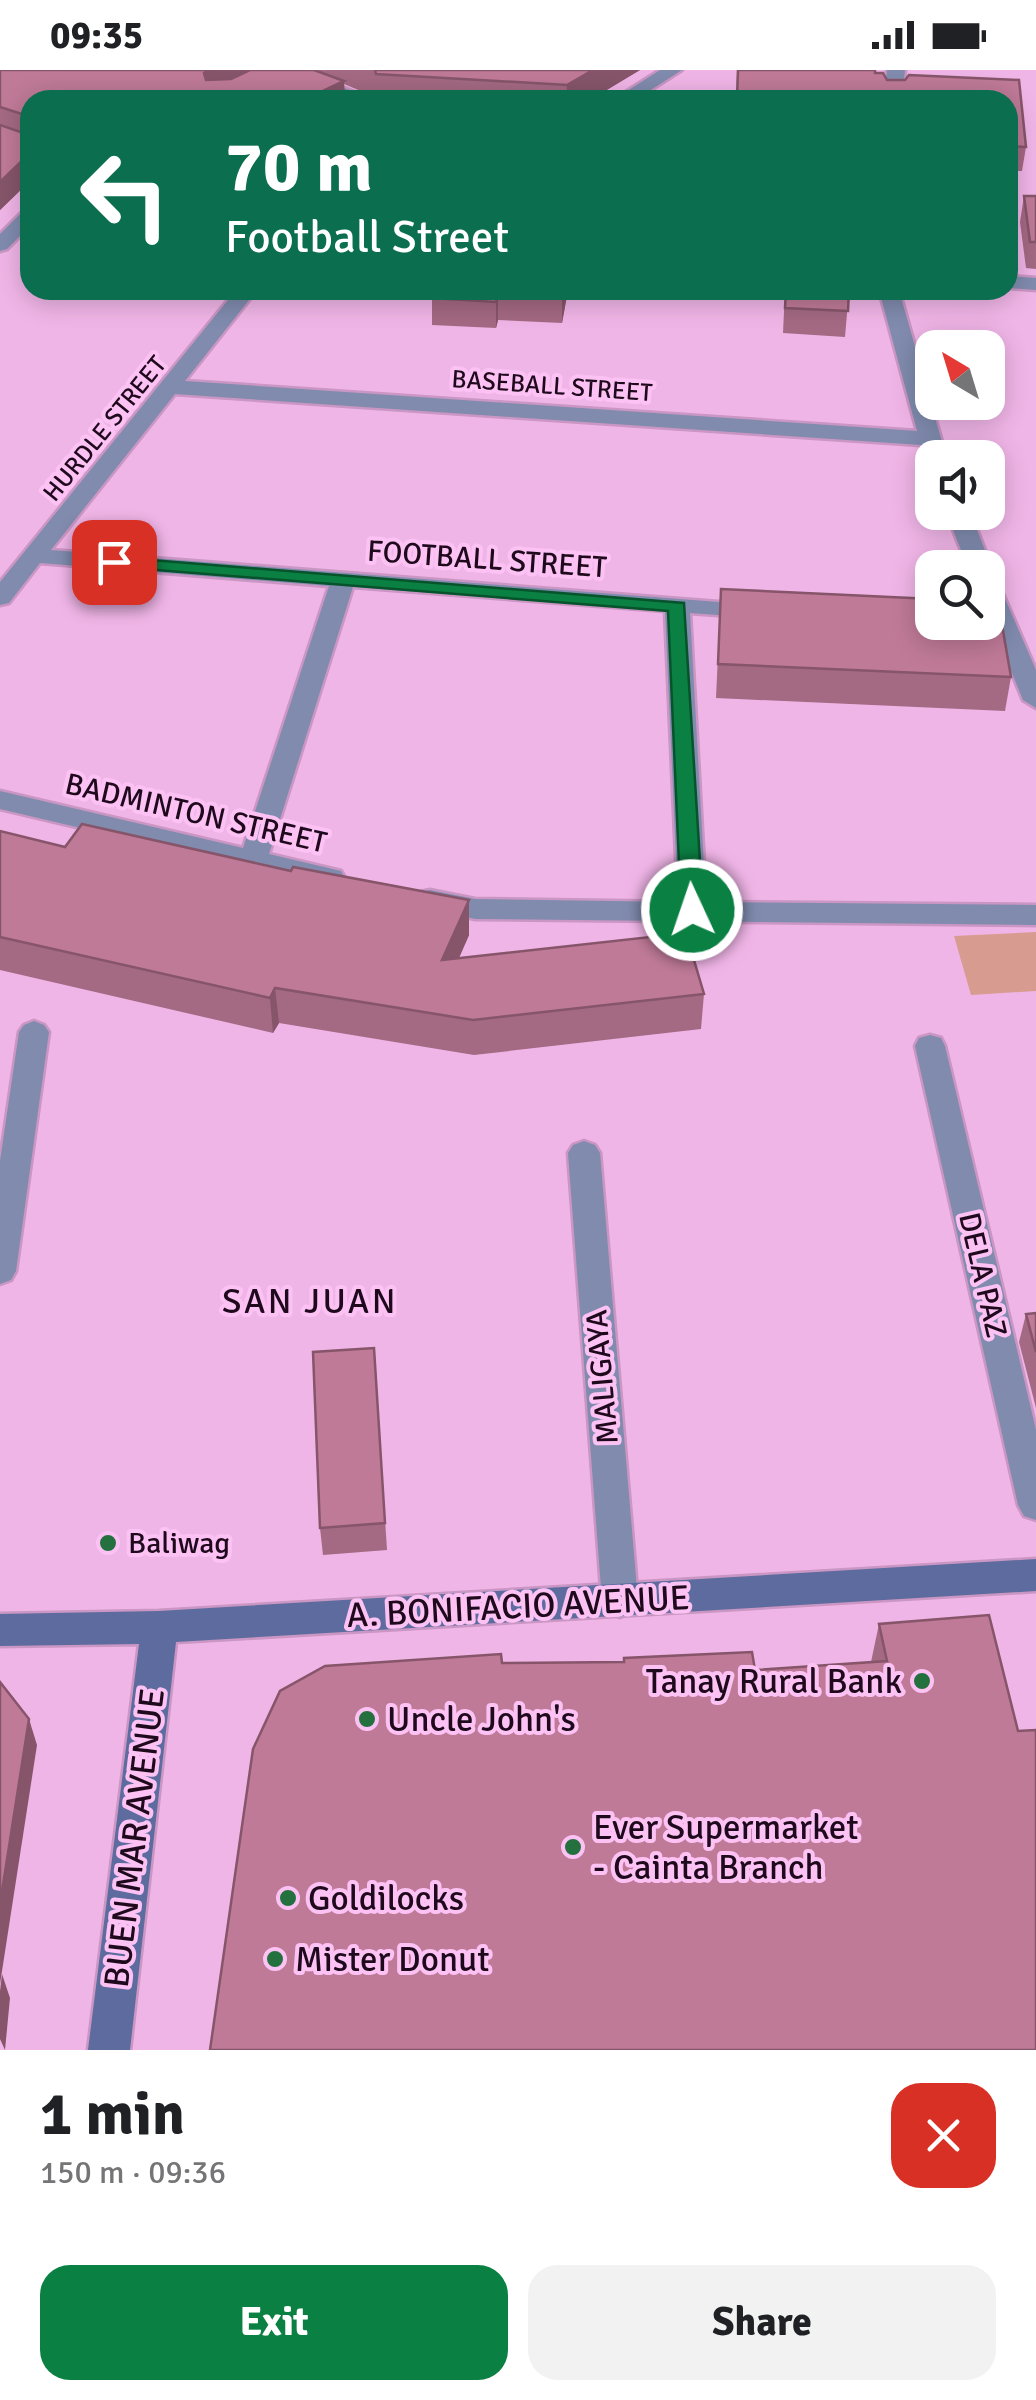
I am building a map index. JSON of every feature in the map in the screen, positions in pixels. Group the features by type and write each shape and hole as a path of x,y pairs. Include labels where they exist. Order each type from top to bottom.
{"main road":[{"name":"A. BONIFACIO AVENUE","path":"0,1630 159,1627 1036,1575"},
{"name":"BUEN MAR AVENUE","path":"108,2050 159,1627"}],"street":[{"path":"639,90 672,70"},
{"path":"274,72 332,90"},
{"path":"0,245 20,225"},
{"name":"HURDLE STREET","path":"0,598 38,556 239,300"},
{"path":"892,300 930,440"},
{"name":"BASEBALL STREET","path":"172,387 915,447"},
{"name":"FOOTBALL STREET","path":"38,556 776,611"},
{"path":"252,861 342,581"},
{"path":"677,606 692,910"},
{"path":"1004,640 1036,700"},
{"name":"BADMINTON STREET","path":"0,800 364,885"},
{"path":"400,893 474,908 1036,914"},
{"path":"0,1271 6,1190 34,1032"},
{"name":"DELA PAZ","path":"930,1046 1036,1505"},
{"name":"MALIGAYA","path":"584,1154 620,1601"}],"shaded area":[{"path":"1036,932 1036,991 971,995 954,936"}],"building":[{"path":"0,70 209,70 204,73 206,80 231,79 250,70 314,70 344,81 325,90 20,90 20,113 0,107"},
{"path":"375,70 593,70 567,85 376,74"},
{"path":"738,70 875,70 887,80 905,80 909,75 1019,80 1026,147 1018,147 1018,90 737,90"},
{"path":"0,125 20,132 20,163 0,182"},
{"path":"1024,196 1036,196 1036,242 1030,242"},
{"path":"785,300 849,300 848,311 785,308"},
{"path":"721,589 915,598 915,640 1005,640 1011,677 718,664"},
{"path":"82,824 291,871 293,867 469,900 442,960 686,933 704,994 473,1020 275,988 270,998 0,937 0,831 65,847"},
{"path":"1036,1313 1036,1352 1026,1314"},
{"path":"374,1348 385,1523 320,1528 313,1352"},
{"path":"989,1615 1018,1731 1036,1730 1036,2050 210,2050 253,1749 280,1691 325,1666 501,1654 502,1663 624,1662 624,1658 752,1652 755,1670 887,1661 879,1624"},
{"path":"0,1682 29,1719 0,1904"}],"place":[{"name":"Baliwag","path":"108,1543"},
{"name":"Tanay Rural Bank","path":"922,1681"},
{"name":"Uncle John's","path":"367,1719"},
{"name":"Ever Supermarket - Cainta Branch","path":"573,1847"},
{"name":"Goldilocks","path":"288,1898"},
{"name":"Mister Donut","path":"275,1959"}],"district":[{"name":"SAN JUAN","path":"310,1301"}],"route":[{"path":"114,562 677,606 692,910"}]}
